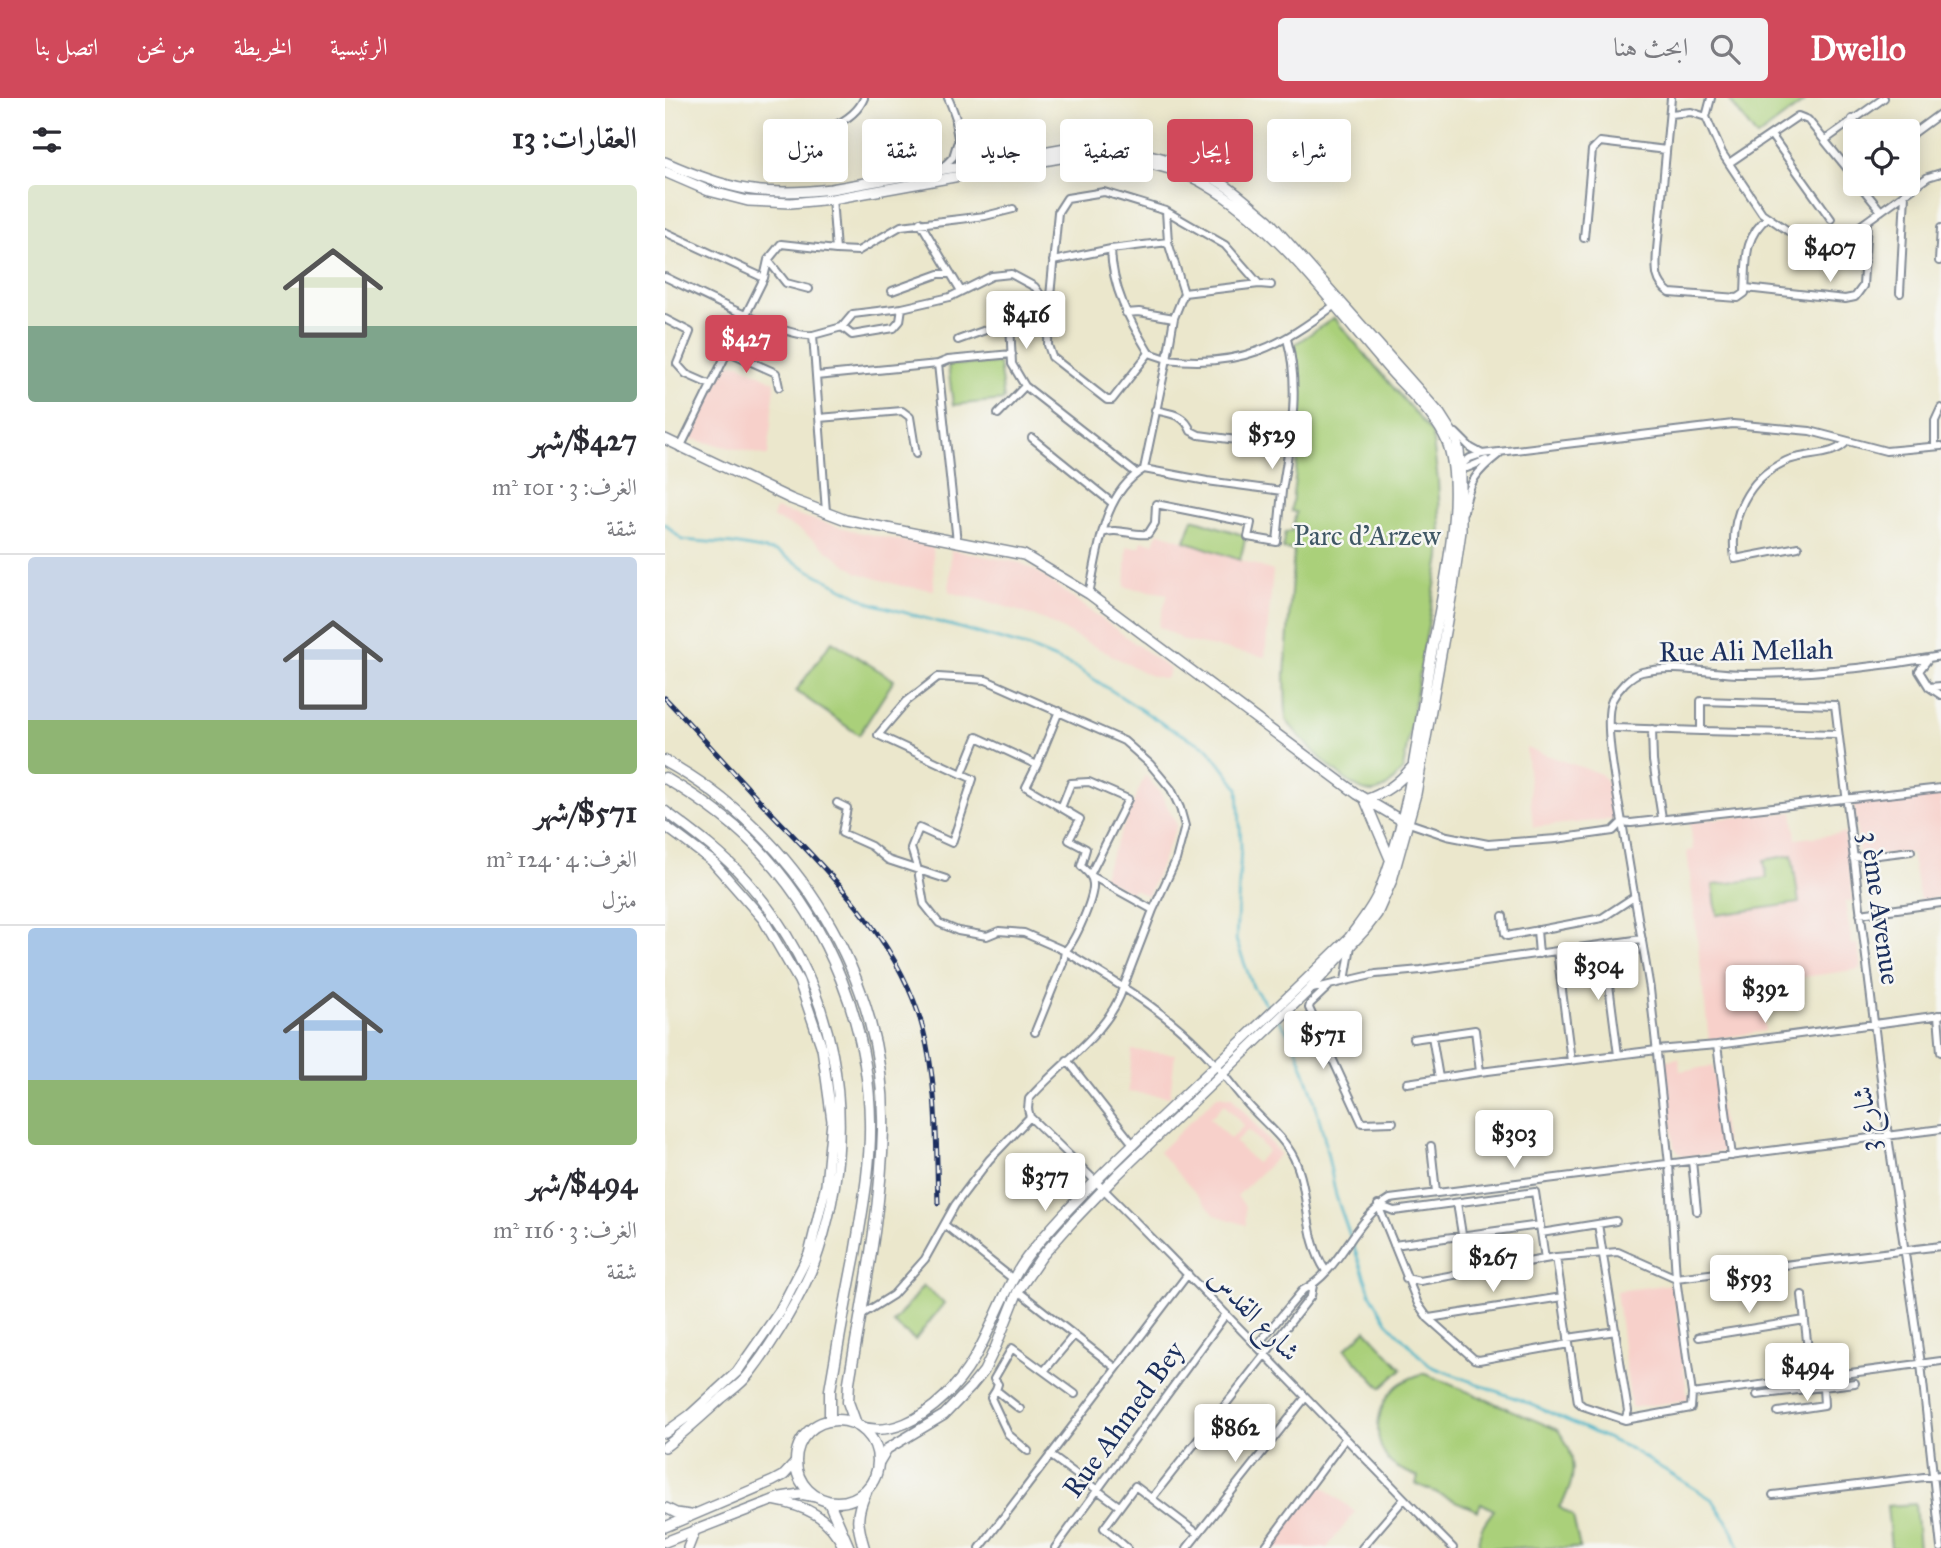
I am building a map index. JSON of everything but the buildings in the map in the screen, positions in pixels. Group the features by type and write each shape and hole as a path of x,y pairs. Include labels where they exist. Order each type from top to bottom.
{"highway":[{"path":"665,761 687,772 728,803 766,837 815,901 841,943 870,1028 880,1077 883,1128 878,1207 848,1402 857,1425 874,1443 878,1464 877,1474 858,1508 857,1523 864,1548"},
{"path":"665,778 692,793 731,823 765,855 800,900 827,945 848,996 860,1042 867,1080 870,1123 867,1175 830,1390 830,1420"},
{"path":"857,1425 830,1420 810,1431 802,1440 796,1462 799,1476 806,1488 816,1497 842,1503 856,1499 867,1491"},
{"path":"829,1502 846,1548"}],"main road":[{"path":"1046,151 1077,146 1111,147 1174,162 1207,174 1236,193 1268,220 1433,420 1447,442 1457,466 1446,572 1412,767 1405,823 1384,901 1351,946 1309,990 1287,1002"},
{"path":"878,1464 887,1449 929,1425 957,1403 984,1371 1018,1291 1042,1256 1219,1069 1349,938 1361,922 1378,894 1416,794 1461,531 1456,439 1448,425 1337,303 1241,209 1203,183 1171,171 1109,156 1077,155 1046,159"},
{"path":"665,162 712,182 750,191 791,194 832,194 956,170"},
{"path":"665,172 709,191 748,201 791,203 886,182"},
{"path":"665,439 791,499 846,520 1024,555 1089,594 1365,800 1405,823"},
{"path":"1365,800 1391,787 1412,767"},
{"path":"1365,800 1390,859"},
{"path":"665,811 709,844 745,879 774,916 808,973 831,1045 841,1118 836,1184 818,1252 789,1314 747,1377 665,1447"},
{"path":"665,825 712,861 763,919 799,981 822,1048 832,1121 826,1185 809,1254 779,1312 737,1372 690,1415 665,1433"},
{"path":"857,1425 870,1430 886,1430 903,1424 944,1397 970,1367 1013,1279 1031,1252 1133,1144 1219,1069"},
{"path":"992,1326 1003,1329"},
{"path":"678,1536 669,1525 773,1481 784,1475 796,1462"},
{"path":"666,1539 771,1500 800,1494 816,1497"},
{"path":"771,1500 816,1513 836,1532 846,1548"},
{"path":"711,1507 717,1520"},
{"path":"666,1508 691,1515"},
{"path":"688,1548 696,1529"}],"street":[{"path":"848,119 864,98"},
{"path":"948,98 956,119"},
{"path":"1671,98 1656,274 1661,287 1670,293 1738,298 1745,293 1751,236 1768,217"},
{"path":"1711,98 1706,117 1729,163 1762,213 1794,234 1818,241 1853,231 1902,196"},
{"path":"1852,119 1884,98"},
{"path":"1670,114 1691,112 1706,117"},
{"path":"1920,128 1941,113"},
{"path":"1729,163 1798,116 1808,120 1843,163"},
{"path":"1825,140 1843,126"},
{"path":"1771,135 1831,219"},
{"path":"1584,238 1592,150 1600,142 1666,150"},
{"path":"942,169 956,152"},
{"path":"1920,183 1941,173"},
{"path":"1149,353 1116,397 1107,400 1052,357 1048,345 1053,261 1058,212 1067,198 1104,192 1166,211 1225,244 1259,284"},
{"path":"832,194 836,250"},
{"path":"1869,196 1881,211"},
{"path":"1900,293 1905,196"},
{"path":"680,448 764,278 768,260 781,244 858,251 901,226 949,221 1013,209"},
{"path":"1144,469 1174,318 1184,293 1168,242 1166,211"},
{"path":"921,222 961,291"},
{"path":"1745,288 1845,299 1855,297 1863,286 1867,222"},
{"path":"1938,261 1941,228"},
{"path":"665,232 764,278"},
{"path":"1053,261 1111,249 1168,242"},
{"path":"1111,249 1111,272 1126,313 1149,353 1167,359 1196,362 1224,360 1258,351 1287,339 1337,303"},
{"path":"768,260 786,284 809,289"},
{"path":"892,291 939,274 951,274"},
{"path":"665,277 746,315 803,336 842,327 853,314 902,308 950,297 992,276 1011,274 1035,287 1049,307"},
{"path":"1184,293 1271,285"},
{"path":"958,340 1049,307"},
{"path":"842,327 852,335 894,328 900,321 902,308"},
{"path":"1126,313 1139,312 1174,318"},
{"path":"665,319 690,331 677,363 686,374 711,385"},
{"path":"1010,323 1012,364 1025,386 1136,473"},
{"path":"813,335 826,512"},
{"path":"1103,533 1113,529 1147,534 1154,523 1156,504 1251,523 1248,537 1277,542 1291,440 1293,361 1287,339"},
{"path":"727,351 776,373 779,387"},
{"path":"816,376 1012,354"},
{"path":"938,364 957,542"},
{"path":"998,414 1025,386"},
{"path":"1457,466 1482,454 1733,424 1810,431 1886,451 1938,446 1935,421 1941,408"},
{"path":"1155,410 1181,416 1191,431 1199,435 1259,443 1267,438 1291,440"},
{"path":"819,418 902,411 910,417 916,454"},
{"path":"1448,425 1467,445 1482,454"},
{"path":"1032,438 1111,502"},
{"path":"1798,547 1735,559 1733,544 1740,505 1755,484 1787,461 1828,451 1845,445 1847,441"},
{"path":"1457,466 1467,468 1500,452"},
{"path":"1461,531 1468,488 1473,479 1500,452"},
{"path":"1089,594 1111,502 1136,473 1144,469 1282,491"},
{"name":"Rue Ali Mellah","path":"1692,1394 1676,1278 1669,1164 1657,1050 1642,939 1613,774 1610,704 1621,686 1639,673 1695,670 1734,674 1800,674 1875,667 1941,656"},
{"path":"1929,658 1919,671 1929,687 1941,695"},
{"path":"860,1315 893,1295 925,1259 955,1205 1029,1113 1029,1099 1099,1029 1120,996 1123,988 1153,910 1176,860 1185,826 1171,789 1150,764 1123,741 986,680 938,677 907,701 878,735 973,779 952,843 919,828 911,848 924,904 939,923 958,931 987,936 999,931 1024,933 1065,951 1123,988 1170,1021 1201,1048 1287,1147 1294,1159 1313,1241 1326,1271"},
{"path":"1929,687 1941,686"},
{"name":"3 ème Avenue","path":"1701,731 1700,701 1835,705 1875,1024"},
{"path":"1059,711 1026,788 1080,818 1069,840 1086,849 1081,866 1090,875 1153,910"},
{"path":"1609,726 1838,734"},
{"path":"1652,729 1653,761 1662,818"},
{"path":"963,774 977,737 1037,765"},
{"path":"1035,1032 1063,964 1065,951 1072,945 1083,920 1093,884 1090,875 1128,799 1089,782 1071,783 1061,808"},
{"path":"1405,823 1447,836 1489,844 1613,831 1622,822 1941,788"},
{"path":"837,803 847,808 842,833 871,846 888,860 946,879"},
{"path":"1853,858 1911,851"},
{"path":"1503,916 1506,936 1602,918 1634,897"},
{"path":"1860,914 1941,903"},
{"path":"1537,930 1539,954"},
{"path":"1309,990 1376,974 1642,939"},
{"path":"1345,981 1351,946"},
{"path":"1604,946 1618,1055"},
{"path":"1557,951 1571,1061"},
{"path":"1330,985 1309,1006 1356,1111 1363,1124 1393,1122"},
{"path":"1407,1083 1939,1015 1941,1052"},
{"name":"شارع 3","path":"1875,1024 1888,1136 1937,1475 1941,1548"},
{"path":"1413,1039 1475,1031 1480,1072"},
{"path":"1432,1036 1439,1078"},
{"path":"1717,1045 1732,1156"},
{"path":"1067,1060 1133,1144"},
{"name":"شارع القدس","path":"1029,1113 1453,1548"},
{"path":"1257,1345 1303,1290 1313,1285 1342,1252 1366,1215 1389,1199 1941,1129"},
{"path":"1431,1146 1436,1192"},
{"path":"1692,1161 1697,1210"},
{"path":"1378,1205 1394,1211 1535,1192 1545,1259"},
{"path":"1457,1203 1468,1272"},
{"path":"1378,1205 1418,1304 1428,1318 1474,1359 1616,1331"},
{"path":"1394,1245 1616,1221"},
{"path":"1598,1224 1628,1411 1625,1420"},
{"path":"945,1225 1013,1279"},
{"path":"1406,1278 1420,1281 1556,1257 1618,1252 1676,1278 1941,1246"},
{"path":"1556,1257 1578,1402 1625,1420 1688,1410 1693,1406 1692,1394 1941,1361"},
{"path":"980,1548 1188,1274"},
{"path":"1152,1498 1311,1296 1313,1285"},
{"path":"1018,1291 1116,1368"},
{"path":"1802,1295 1808,1379 1805,1389"},
{"path":"1428,1318 1562,1297"},
{"name":"Rue Ahmed Bey","path":"1055,1548 1226,1314"},
{"path":"1699,1337 1805,1320"},
{"path":"1044,1371 1074,1335"},
{"path":"1028,1451 1008,1434 991,1398 998,1384 993,1379 1012,1348 1075,1394"},
{"path":"1757,1395 1855,1383"},
{"path":"1778,1412 1824,1405 1823,1387"},
{"path":"996,1390 1020,1409"},
{"path":"1187,1548 1306,1397"},
{"path":"1263,1548 1345,1439"},
{"path":"1050,1455 1119,1506"},
{"path":"1773,1495 1937,1475"},
{"path":"1127,1548 1104,1528 1135,1486 1197,1533"},
{"path":"1363,1548 1404,1499"},
{"path":"1114,1548 1118,1541"}],"shaded area":[{"path":"730,364 740,364 775,382 768,456 691,439 722,374"},
{"path":"775,509 858,532 933,547 934,590 902,586 858,573 800,530 773,518"},
{"path":"1158,532 1273,571 1265,657 1185,641 1158,626 1168,594 1125,587 1127,547 1141,547 1141,541 1154,543"},
{"path":"951,550 1021,563 1039,573 1170,669 1166,679 1149,675 1042,619 949,592"},
{"path":"1526,748 1601,774 1611,787 1615,819 1533,827"},
{"path":"1145,775 1160,792 1177,825 1148,896 1134,889 1130,892 1102,877"},
{"path":"1941,792 1941,897 1920,900 1911,853 1859,855 1854,802"},
{"path":"1793,812 1796,839 1845,833 1853,900 1845,902 1852,945 1858,944 1861,969 1760,983 1765,1031 1709,1040 1687,851 1693,850 1690,821"},
{"path":"1132,1050 1175,1054 1170,1097 1128,1092"},
{"path":"1679,1058 1680,1071 1713,1066 1727,1151 1683,1157 1674,1147 1663,1061"},
{"path":"1218,1095 1232,1097 1280,1154 1237,1196 1245,1206 1246,1225 1215,1215 1159,1152","holes":["1224,1104 1244,1126 1230,1139 1210,1118","1248,1130 1268,1151 1256,1163 1235,1142"]},
{"path":"1673,1284 1688,1400 1631,1408 1616,1291"},
{"path":"1319,1483 1355,1512 1327,1548 1269,1548"}],"green space":[{"path":"1728,98 1803,98 1805,101 1757,137"},
{"name":"Parc d'Arzew","path":"1334,318 1432,433 1438,481 1440,557 1403,769 1387,786 1373,792 1352,784 1339,775 1286,720 1285,674 1294,550 1283,549 1285,533 1292,531 1296,512 1291,511 1300,438 1295,344"},
{"path":"999,363 1004,400 953,405 948,365"},
{"path":"1193,519 1246,536 1240,560 1185,541"},
{"path":"832,641 894,680 859,735 796,691"},
{"path":"1792,855 1799,903 1717,915 1713,885 1767,878 1764,860"},
{"path":"923,1286 944,1303 915,1340 893,1323"},
{"path":"1366,1330 1402,1369 1381,1388 1345,1349"},
{"path":"1421,1374 1558,1430 1569,1449 1573,1468 1570,1488 1559,1507 1573,1516 1580,1548 1480,1548 1480,1532 1494,1510 1481,1503 1478,1511 1416,1484 1418,1477 1389,1461 1382,1448 1378,1430 1384,1402 1396,1387"},
{"path":"1915,1504 1919,1548 1891,1548 1887,1506"}],"waterway":[{"path":"665,524 682,540 733,544 778,552 871,603 1027,647 1075,667 1168,727 1208,748 1238,788 1241,845 1236,940 1253,987 1289,1034 1297,1050 1313,1095 1336,1196 1350,1236"},
{"path":"1352,1242 1371,1295 1387,1322 1430,1366 1528,1403 1631,1449 1713,1500 1733,1531 1739,1548"}],"railway":[{"path":"665,698 834,880 857,907 897,964 912,996 928,1050 935,1116 938,1203"}]}
